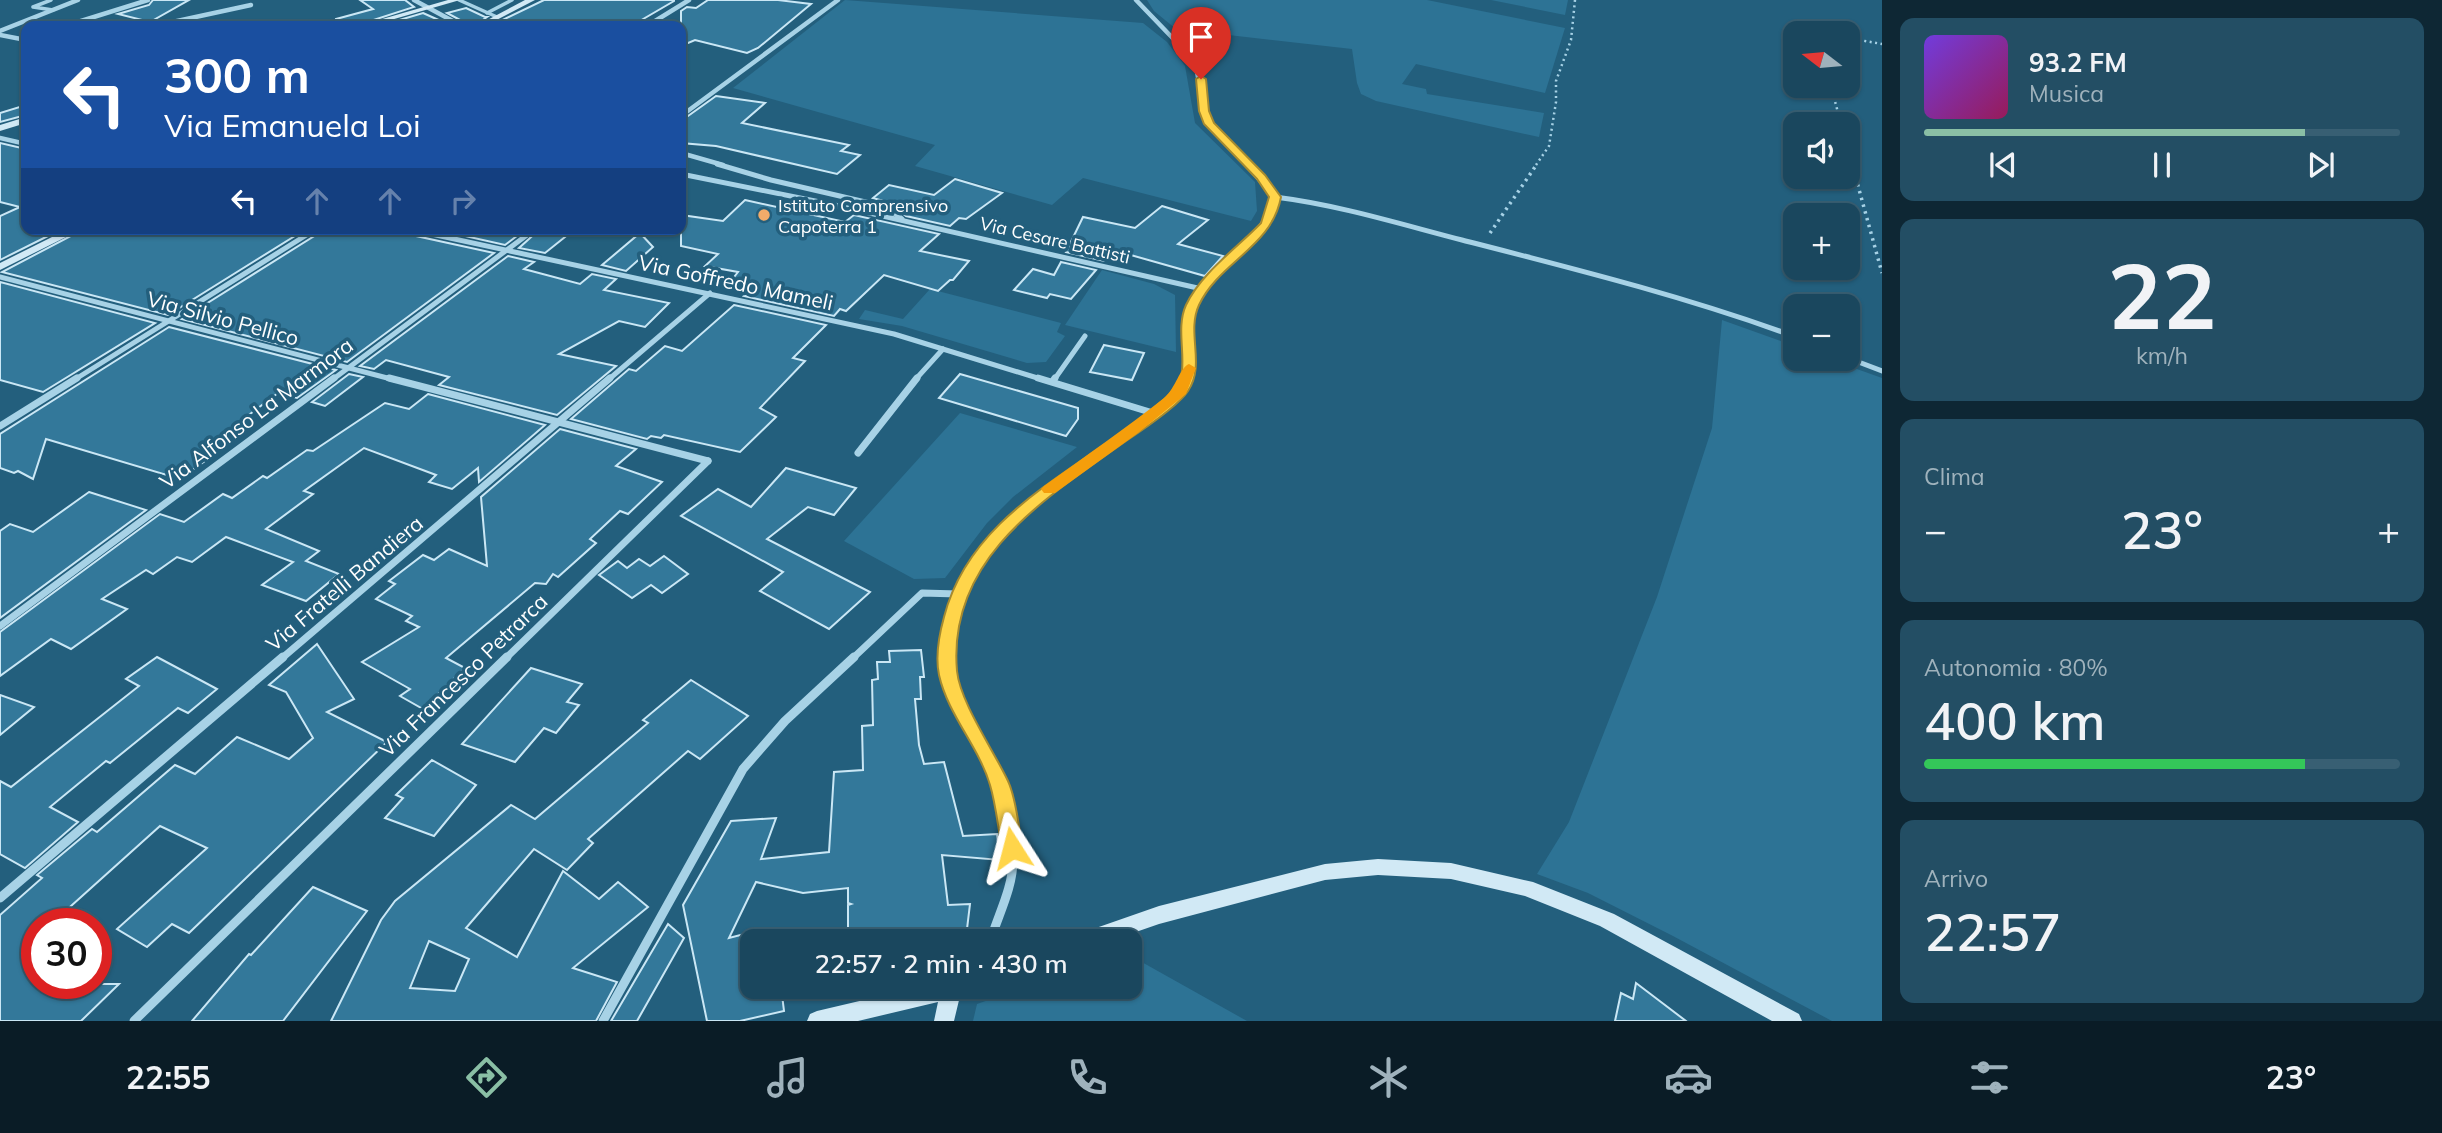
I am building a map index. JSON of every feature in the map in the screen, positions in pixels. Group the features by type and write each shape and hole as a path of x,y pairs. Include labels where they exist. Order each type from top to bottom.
{"street":[{"path":"26,21 78,0"},
{"path":"81,21 148,0"},
{"path":"415,0 425,9 451,21"},
{"path":"381,21 457,0"},
{"path":"491,21 531,0"},
{"path":"655,21 689,0"},
{"path":"686,112 838,0"},
{"path":"1136,0 1145,14 1177,41 1193,61 1201,79 1204,111 1209,124 1262,177 1275,197 1332,205 1684,297 1783,332"},
{"path":"177,21 251,5"},
{"path":"0,33 21,23"},
{"path":"11,27 21,28"},
{"path":"0,33 21,39"},
{"path":"0,128 21,122"},
{"path":"0,138 21,143"},
{"name":"Via Cesare Battisti","path":"686,154 771,180 887,207 902,220"},
{"name":"Via Cesare Battisti","path":"686,175 830,204 1202,289"},
{"path":"830,204 841,195"},
{"path":"994,929 1014,865 1011,831 1000,784 958,701 948,674 948,636 958,594 978,560 1004,528 1051,488 1181,391 1189,375 1190,354 1186,330 1192,306 1202,289 1266,225 1275,197"},
{"path":"0,267 65,235"},
{"path":"0,426 306,235"},
{"name":"Via Goffredo Mameli","path":"434,235 894,334 1153,413"},
{"name":"Via Alfonso La Marmora","path":"0,626 344,368 527,235"},
{"name":"Via Silvio Pellico","path":"0,277 559,422"},
{"name":"Via Fratelli Bandiera","path":"0,898 710,293"},
{"path":"1053,381 1085,336"},
{"path":"858,453 934,356 943,349"},
{"path":"1860,363 1882,371"},
{"name":"Via Francesco Petrarca","path":"134,1021 708,461 559,422"},
{"path":"603,1021 743,769 785,721 922,593 958,594"},
{"path":"1118,929 1159,915 1325,873 1378,867 1451,871 1526,888 1607,920 1792,1021"},
{"path":"817,1021 909,999"},
{"path":"944,1021 951,999"}],"lane":[{"path":"51,0 33,7 53,10"},
{"path":"457,0 497,18"},
{"path":"466,3 478,0"},
{"path":"497,0 505,4"},
{"path":"487,13 512,0"}],"path":[{"path":"1480,244 1492,231 1549,146 1556,102 1556,81 1571,40 1575,0"},
{"path":"1860,40 1882,44"},
{"path":"1860,188 1882,273"}],"shaded area":[{"path":"845,0 1143,23 1167,42 1185,66 1195,123 1255,182 1257,211 1251,221 1083,178 1052,205 915,166 935,145 733,88"},
{"path":"1147,0 1427,0 1565,28 1545,93 1416,64 1402,84 1426,89 1427,94 1544,113 1539,137 1376,101 1361,94 1352,49 1176,29 1154,11"},
{"path":"1491,0 1568,0 1565,15"},
{"path":"1102,270 1154,284 1175,295 1176,352 1065,325"},
{"path":"930,289 1061,323 1057,332 1065,336 1046,362 1027,363 902,326 859,319 865,310 903,319"},
{"path":"1722,320 1783,342 1783,371 1860,370 1882,378 1882,1021 1832,1021 1588,893 1537,874 1569,822 1657,597 1712,428"},
{"path":"960,413 1077,447 1013,497 987,523 945,578 914,579 844,541"},
{"path":"1142,962 1247,1021 973,1021 977,1004 991,999 1142,999"}],"building":[{"path":"153,0 189,0 152,21 118,14 149,5"},
{"path":"360,0 405,0 414,7 371,21 336,21 373,9"},
{"path":"544,0 674,0 640,21 500,21"},
{"path":"708,0 778,0 811,4 758,48 747,53 695,40 686,44 686,21 681,21 681,11 687,7 696,8"},
{"path":"466,8 487,17 481,21 462,21 447,13"},
{"path":"423,13 441,21 396,21"},
{"path":"716,96 765,103 742,123 849,145 841,151 860,155 837,174 716,146 686,143 686,117"},
{"path":"21,107 21,116 0,122 0,113"},
{"path":"0,143 21,148 21,235 50,235 0,260 0,216 20,207 0,202"},
{"path":"955,179 1002,193 966,219 959,218 950,226 906,216 890,203 873,198 889,185 934,195"},
{"path":"745,200 845,222 854,215 939,234 920,251 969,261 953,280 938,291 884,275 846,311 840,309 834,316 744,296 750,291 727,286 738,272 705,266 718,254 681,246 681,235 686,235 686,216 723,221"},
{"path":"1162,206 1208,220 1178,244 1223,256 1205,276 1113,250 1104,261 1066,252 1083,217 1135,228"},
{"path":"73,235 296,235 168,315 2,272"},
{"path":"316,235 412,235 494,253 347,362 182,319"},
{"path":"461,235 518,235 505,245"},
{"path":"533,235 568,235 545,253 519,248"},
{"path":"638,235 642,235 653,247 626,271 602,265"},
{"path":"508,256 534,262 524,269 580,284 592,274 616,279 604,290 669,303 645,327 619,321 559,354 616,366 557,415 439,385 449,377 386,360 374,369 360,366"},
{"path":"1061,262 1096,270 1071,299 1050,294 1047,298 1014,290 1033,269 1054,275"},
{"path":"0,282 155,323 43,392 0,380"},
{"path":"734,305 826,325 793,358 805,361 760,408 776,417 740,452 664,435 661,438 651,436 647,439 571,419 629,369 636,371 665,346 682,351"},
{"path":"169,327 336,370 297,398 278,393 221,436 234,440 180,479 46,439 33,479 18,471 14,473 0,468 0,434"},
{"path":"1104,345 1144,353 1132,380 1090,372"},
{"path":"349,374 363,377 325,406 312,402"},
{"path":"960,374 1078,408 1078,419 1066,436 939,398"},
{"path":"428,394 545,425 479,482 478,468 452,489 429,482 436,475 364,448 304,491 313,494 266,529 319,551 306,561 339,574 306,601 262,585 293,562 226,537 192,562 177,557 153,574 146,570 102,599 127,609 71,649 51,639 0,676 0,632 160,514 184,522 223,494 232,498 307,450 313,451 385,403 409,409"},
{"path":"560,429 636,449 616,466 662,482 628,514 620,511 590,539 596,543 558,577 553,574 546,584 535,583 446,658 465,668 423,709 400,696 410,689 362,662 419,627 406,621 412,616 376,599 395,584 389,581 423,555 434,560 449,549 487,566 481,497"},
{"path":"786,468 856,488 834,515 808,507 767,539 870,592 829,629 760,591 783,572 681,516 718,489 751,507"},
{"path":"89,492 146,510 0,618 0,531 10,524 33,532"},
{"path":"664,556 688,574 662,593 651,585 632,598 599,575 618,561 627,568 639,559 650,566"},
{"path":"317,644 354,699 327,712 387,742 189,933 172,924 147,947 117,929 207,848 160,826 69,908 21,908 21,999 104,999 81,1021 0,1021 0,915 42,878 37,875 92,829 97,832 175,765 195,774 237,737 289,759 313,738 286,692 269,685"},
{"path":"921,650 924,677 920,677 921,699 915,699 919,745 924,764 944,762 963,836 997,834 1000,860 942,855 948,905 970,904 967,929 848,929 848,905 851,904 848,903 848,888 803,893 756,882 729,938 740,935 740,999 782,999 784,1011 740,1021 707,1021 683,905 731,821 776,818 761,859 829,852 834,772 863,770 862,726 873,725 872,680 878,679 877,662 890,662 889,651"},
{"path":"157,657 217,689 188,713 178,708 110,763 106,761 50,807 78,822 25,868 0,854 0,781 11,787 139,686 126,679"},
{"path":"531,668 582,684 567,702 579,705 556,733 544,728 515,762 462,744"},
{"path":"691,680 748,716 700,759 688,751 588,839 593,843 567,870 534,849 466,928 517,957 563,871 599,899 618,882 648,907 573,968 617,982 596,1021 331,1021 381,920 395,901 511,805 535,819 648,723 643,720","holes":["429,941 469,959 455,991 410,988"]},
{"path":"0,695 34,707 0,735"},
{"path":"432,760 476,785 434,836 385,818 403,798 396,795"},
{"path":"313,887 367,911 283,1021 192,1021 249,954 251,955"},
{"path":"668,924 684,938 637,1021 611,1021"},
{"path":"1636,983 1686,1021 1615,1021 1621,993 1633,999"}],"slow traffic":[{"path":"1049,489 1133,430 1181,391 1189,375 1189,368"}],"place":[{"name":"Istituto Comprensivo Capoterra 1","path":"764,215"}],"route":[{"path":"1012,848 1011,831 1000,784 958,701 948,674 948,636 958,594 978,560 1004,528 1051,488 1133,430 1181,391 1189,375 1190,354 1186,330 1192,306 1202,289 1266,225 1272,214 1275,197 1262,177 1209,124 1204,111 1201,79"}]}
